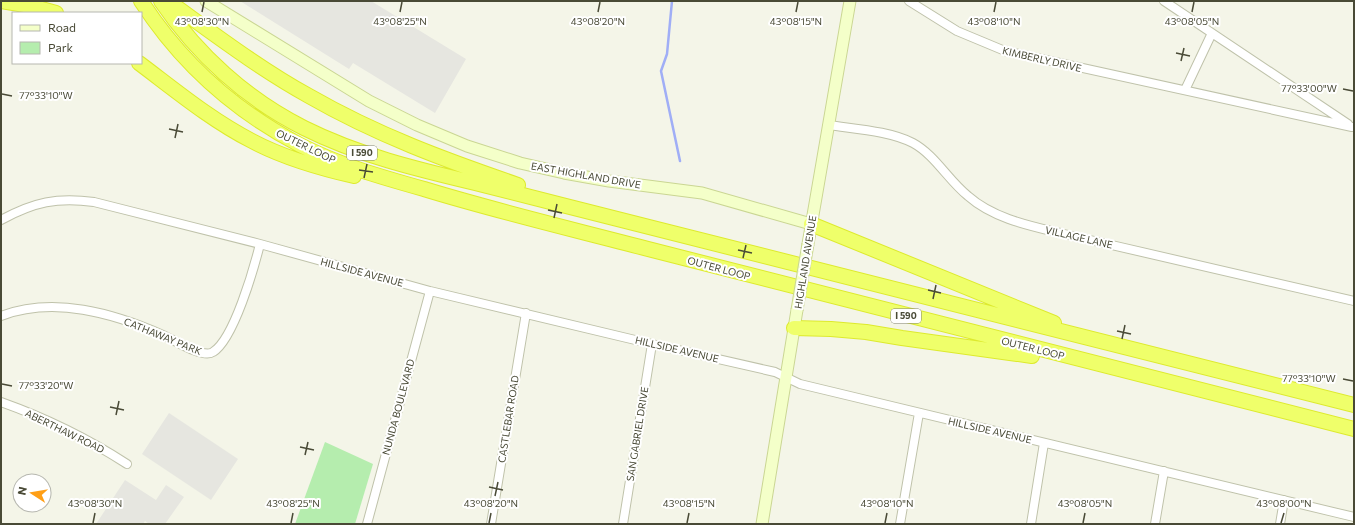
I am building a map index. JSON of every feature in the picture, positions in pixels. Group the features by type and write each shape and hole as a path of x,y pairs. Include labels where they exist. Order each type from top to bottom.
{"highway":[{"path":"1,1 31,6 52,12"},
{"name":"OUTER LOOP","path":"141,1 160,28 189,63 235,104 265,125 298,144 340,163 458,200 1098,365 1354,429"},
{"name":"OUTER LOOP","path":"161,1 193,42 226,75 275,112 316,134 353,150 402,165 609,216 1102,343 1354,404"},
{"path":"168,1 244,55 309,96 365,126 398,141 457,164 609,216"},
{"path":"140,64 227,127 279,154 334,172 458,200"},
{"path":"812,224 1102,343"},
{"path":"794,328 866,332 1098,365"}],"street":[{"name":"EAST HIGHLAND DRIVE","path":"206,1 369,101 417,125 471,147 526,164 564,173 603,180 702,193 812,224"},
{"name":"HIGHLAND AVENUE","path":"762,524 850,1"},
{"name":"KIMBERLY DRIVE","path":"909,1 957,31 1005,51 1353,127"},
{"path":"1164,1 1353,127"},
{"path":"1185,90 1212,33"},
{"name":"VILLAGE LANE","path":"829,125 895,136 914,144 931,158 967,196 993,213 1017,222 1071,236 1354,301"},
{"name":"HILLSIDE AVENUE","path":"1,220 18,211 38,204 58,200 94,202 260,244 430,291 775,372 800,384 1354,517"},
{"name":"CATHAWAY PARK","path":"1,316 16,310 42,306 100,313 142,326 207,354 214,352 220,345 233,323 247,288 260,244"},
{"name":"NUNDA BOULEVARD","path":"367,524 430,291"},
{"name":"CASTLEBAR ROAD","path":"491,524 526,313"},
{"name":"SAN GABRIEL DRIVE","path":"623,524 652,344"},
{"name":"ABERTHAW ROAD","path":"1,402 61,426 102,448 127,464"},
{"path":"900,524 919,413"},
{"path":"1031,524 1044,443"},
{"path":"1155,524 1164,471"},
{"path":"1280,524 1284,500"}],"green space":[{"path":"325,442 373,464 355,524 295,524"}],"shaded area":[{"path":"240,1 371,1 466,59 435,113 353,63 349,69"},
{"path":"169,413 238,459 211,500 142,454"},
{"path":"125,480 156,500 166,485 184,497 165,524 149,524 145,521 143,524 96,524"}],"waterway":[{"path":"672,1 667,54 661,71 680,161"}]}
